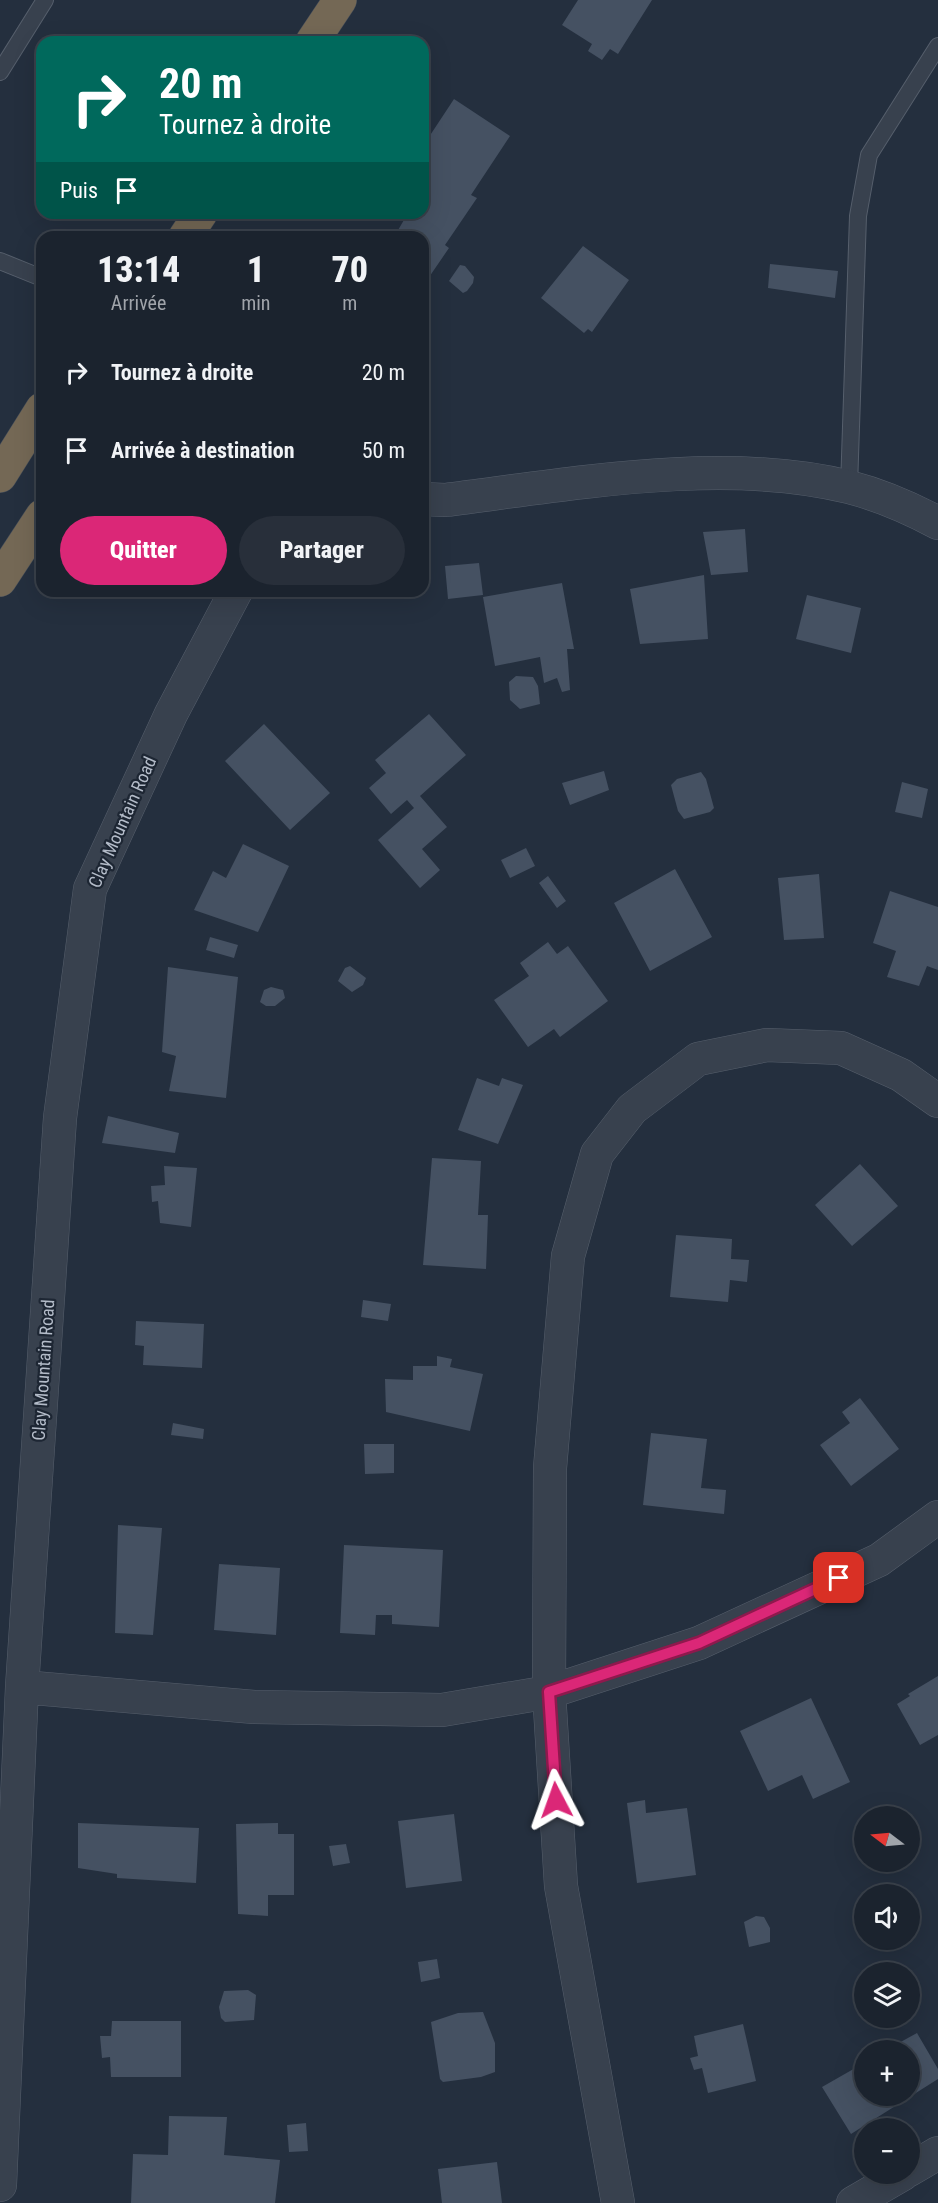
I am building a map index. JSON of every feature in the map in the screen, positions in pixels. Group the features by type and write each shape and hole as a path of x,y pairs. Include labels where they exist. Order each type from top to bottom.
{"highway":[{"path":"316,36 340,0"},
{"path":"0,476 36,419"},
{"path":"0,580 36,525"}],"street":[{"path":"429,499 445,500 627,477 743,474 849,487 909,508 938,523"},
{"name":"Clay Mountain Road","path":"0,2185 22,1687 60,1118 90,889 171,714 233,597"},
{"path":"618,2203 561,1886 549,1692 550,1468 568,1256 597,1154 632,1109 698,1059 767,1045 841,1048 901,1075 938,1101"},
{"path":"22,1687 254,1707 442,1710 549,1692 709,1638 879,1560 938,1517"},
{"path":"920,2164 938,2153"},
{"path":"853,2203 886,2184"}],"lane":[{"path":"0,72 45,0"},
{"path":"849,487 858,216 869,155 938,46"},
{"path":"0,261 36,276"}],"building":[{"path":"578,0 652,0 618,54 610,49 602,60 588,51 592,44 562,25"},
{"path":"454,99 510,136 471,195 477,198 445,245 449,248 429,277 429,231 398,231 404,219 429,219 429,137"},
{"path":"583,246 629,280 592,332 588,329 584,333 541,298"},
{"path":"770,264 838,271 835,298 768,288"},
{"path":"460,265 465,266 474,277 473,283 463,293 449,281"},
{"path":"745,529 748,572 711,575 703,532"},
{"path":"479,563 483,595 448,599 445,566"},
{"path":"704,575 708,639 640,644 630,589"},
{"path":"562,583 574,649 567,649 570,690 562,692 557,678 544,683 540,657 495,666 483,597"},
{"path":"807,595 861,608 851,653 796,639"},
{"path":"516,676 533,677 538,686 540,704 520,709 510,700 509,682"},
{"path":"429,714 466,755 420,796 447,827 422,849 440,870 420,888 378,840 414,808 407,800 391,814 369,788 386,773 375,760"},
{"path":"264,724 330,793 290,830 225,761"},
{"path":"604,771 609,790 570,805 562,783"},
{"path":"701,772 706,779 714,808 710,812 684,819 678,811 671,785 677,779"},
{"path":"902,782 928,789 922,818 895,812"},
{"path":"243,844 289,866 258,932 194,910 213,871 226,878"},
{"path":"526,848 535,866 510,878 501,860"},
{"path":"675,869 712,937 650,971 614,903"},
{"path":"819,874 824,938 784,940 778,878"},
{"path":"548,876 566,901 557,908 539,883"},
{"path":"890,891 938,907 938,970 927,966 919,986 887,977 896,951 873,943"},
{"path":"210,937 238,945 234,958 206,950"},
{"path":"548,942 557,954 568,946 608,1001 560,1037 554,1029 528,1047 494,1000 529,976 520,963"},
{"path":"350,966 366,978 363,985 352,992 338,981 345,968"},
{"path":"168,967 238,977 226,1098 169,1091 176,1056 162,1052"},
{"path":"271,987 283,990 285,998 275,1006 266,1006 260,1002 264,990"},
{"path":"477,1078 499,1086 502,1078 523,1085 498,1144 458,1130"},
{"path":"108,1116 179,1133 175,1153 102,1143"},
{"path":"432,1158 481,1161 478,1215 488,1215 486,1269 423,1265"},
{"path":"860,1164 898,1206 852,1246 815,1205"},
{"path":"164,1166 197,1168 191,1227 160,1223 158,1201 152,1202 151,1186 165,1185"},
{"path":"676,1235 732,1239 731,1259 749,1260 747,1282 730,1280 728,1302 670,1297"},
{"path":"363,1300 391,1304 388,1321 361,1317"},
{"path":"136,1321 204,1324 202,1368 143,1365 144,1346 135,1345"},
{"path":"437,1356 452,1359 450,1367 483,1374 470,1431 386,1412 385,1379 413,1380 413,1366 437,1366"},
{"path":"860,1398 899,1449 851,1486 820,1445 850,1423 842,1412"},
{"path":"173,1423 204,1429 203,1439 171,1435"},
{"path":"651,1433 707,1439 701,1488 726,1490 724,1514 643,1505"},
{"path":"364,1444 394,1444 394,1473 365,1474"},
{"path":"118,1525 162,1528 153,1635 115,1633"},
{"path":"344,1545 443,1550 439,1627 392,1624 392,1615 376,1615 375,1635 340,1633"},
{"path":"219,1564 280,1568 276,1635 214,1630"},
{"path":"938,1676 938,1735 920,1745 897,1704 910,1696 908,1694"},
{"path":"811,1698 850,1782 813,1799 802,1775 768,1791 740,1731"},
{"path":"645,1800 646,1813 687,1808 696,1875 637,1883 627,1803"},
{"path":"454,1814 462,1881 406,1888 398,1821"},
{"path":"78,1823 199,1828 196,1883 117,1878 117,1874 78,1868"},
{"path":"278,1823 278,1834 294,1834 294,1895 268,1895 268,1916 238,1914 236,1824"},
{"path":"346,1844 350,1863 333,1866 329,1846"},
{"path":"756,1916 764,1917 770,1928 770,1942 749,1947 744,1922"},
{"path":"437,1959 440,1978 421,1982 418,1962"},
{"path":"248,1990 256,1995 254,2020 225,2022 221,2018 219,2007 224,1991"},
{"path":"483,2012 495,2043 495,2072 481,2077 443,2082 440,2079 431,2022 458,2013"},
{"path":"112,2021 181,2021 181,2077 111,2077 110,2057 102,2058 100,2036 111,2036"},
{"path":"743,2024 756,2081 708,2093 702,2068 694,2070 690,2058 698,2056 694,2036"},
{"path":"917,2033 938,2069 938,2079 920,2090 920,2040 904,2040"},
{"path":"854,2069 854,2106 895,2106 876,2118 854,2118 854,2132 851,2134 822,2087"},
{"path":"169,2116 227,2117 224,2155 280,2160 275,2203 131,2203 133,2154 168,2155"},
{"path":"306,2123 308,2151 289,2152 287,2125"},
{"path":"497,2162 502,2203 442,2203 438,2169"}],"route":[{"path":"556,1800 549,1692 699,1643 839,1578"}]}
